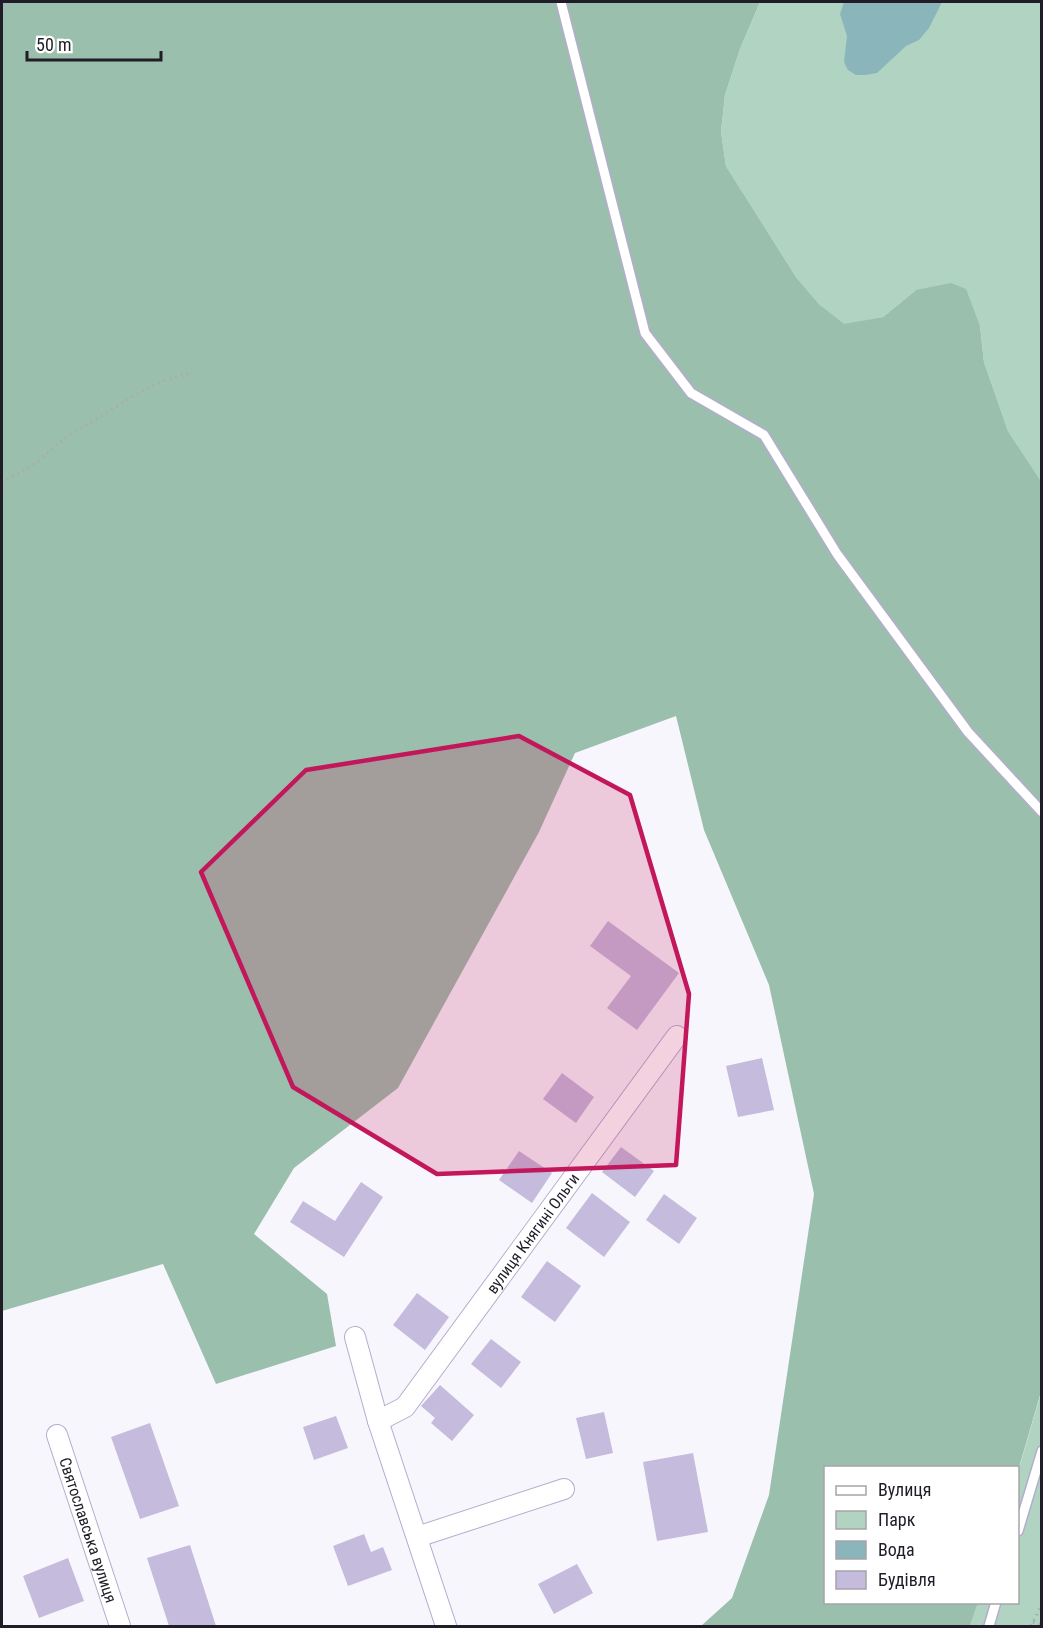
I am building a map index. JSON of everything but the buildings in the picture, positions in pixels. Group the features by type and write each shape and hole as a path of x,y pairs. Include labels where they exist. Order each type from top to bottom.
{"street":[{"name":"вулиця Княгині Ольги","path":"378,1421 405,1407 678,1036"},
{"path":"355,1337 378,1421 446,1626"},
{"name":"Святославська вулиця","path":"57,1435 120,1626"},
{"path":"417,1537 564,1490"}],"lane":[{"path":"561,2 645,333 691,393 764,435 837,554 968,732 1041,812"},
{"path":"1019,1524 1041,1451"},
{"path":"989,1626 995,1604"}],"path":[{"path":"2,483 33,465 69,435 151,386 191,372"},
{"path":"1041,1604 1032,1624 1041,1625"}],"highlighted area":[{"path":"519,736 630,795 689,994 676,1165 437,1174 293,1087 201,872 306,770"}],"green space":[{"path":"2,2 760,2 740,49 725,95 721,132 726,166 796,277 819,304 844,324 883,317 916,290 951,283 966,289 980,326 984,362 1008,431 1041,481 1041,1392 1019,1468 824,1466 824,1604 978,1604 970,1626 701,1626 732,1598 769,1495 814,1194 769,985 704,830 676,716 575,753 539,832 398,1088 294,1168 254,1234 327,1294 336,1346 216,1384 163,1264 2,1311"},
{"path":"760,2 1041,2 1041,481 1008,431 984,362 980,326 916,290 883,317 844,325 819,304 796,277 726,166 721,132 725,95 740,49"},
{"path":"1041,1393 1041,1626 970,1626 978,1604 1019,1604 1019,1469"}],"water":[{"path":"844,2 942,2 929,28 919,40 906,46 877,73 856,75 848,70 844,62 847,36 840,14"}]}
